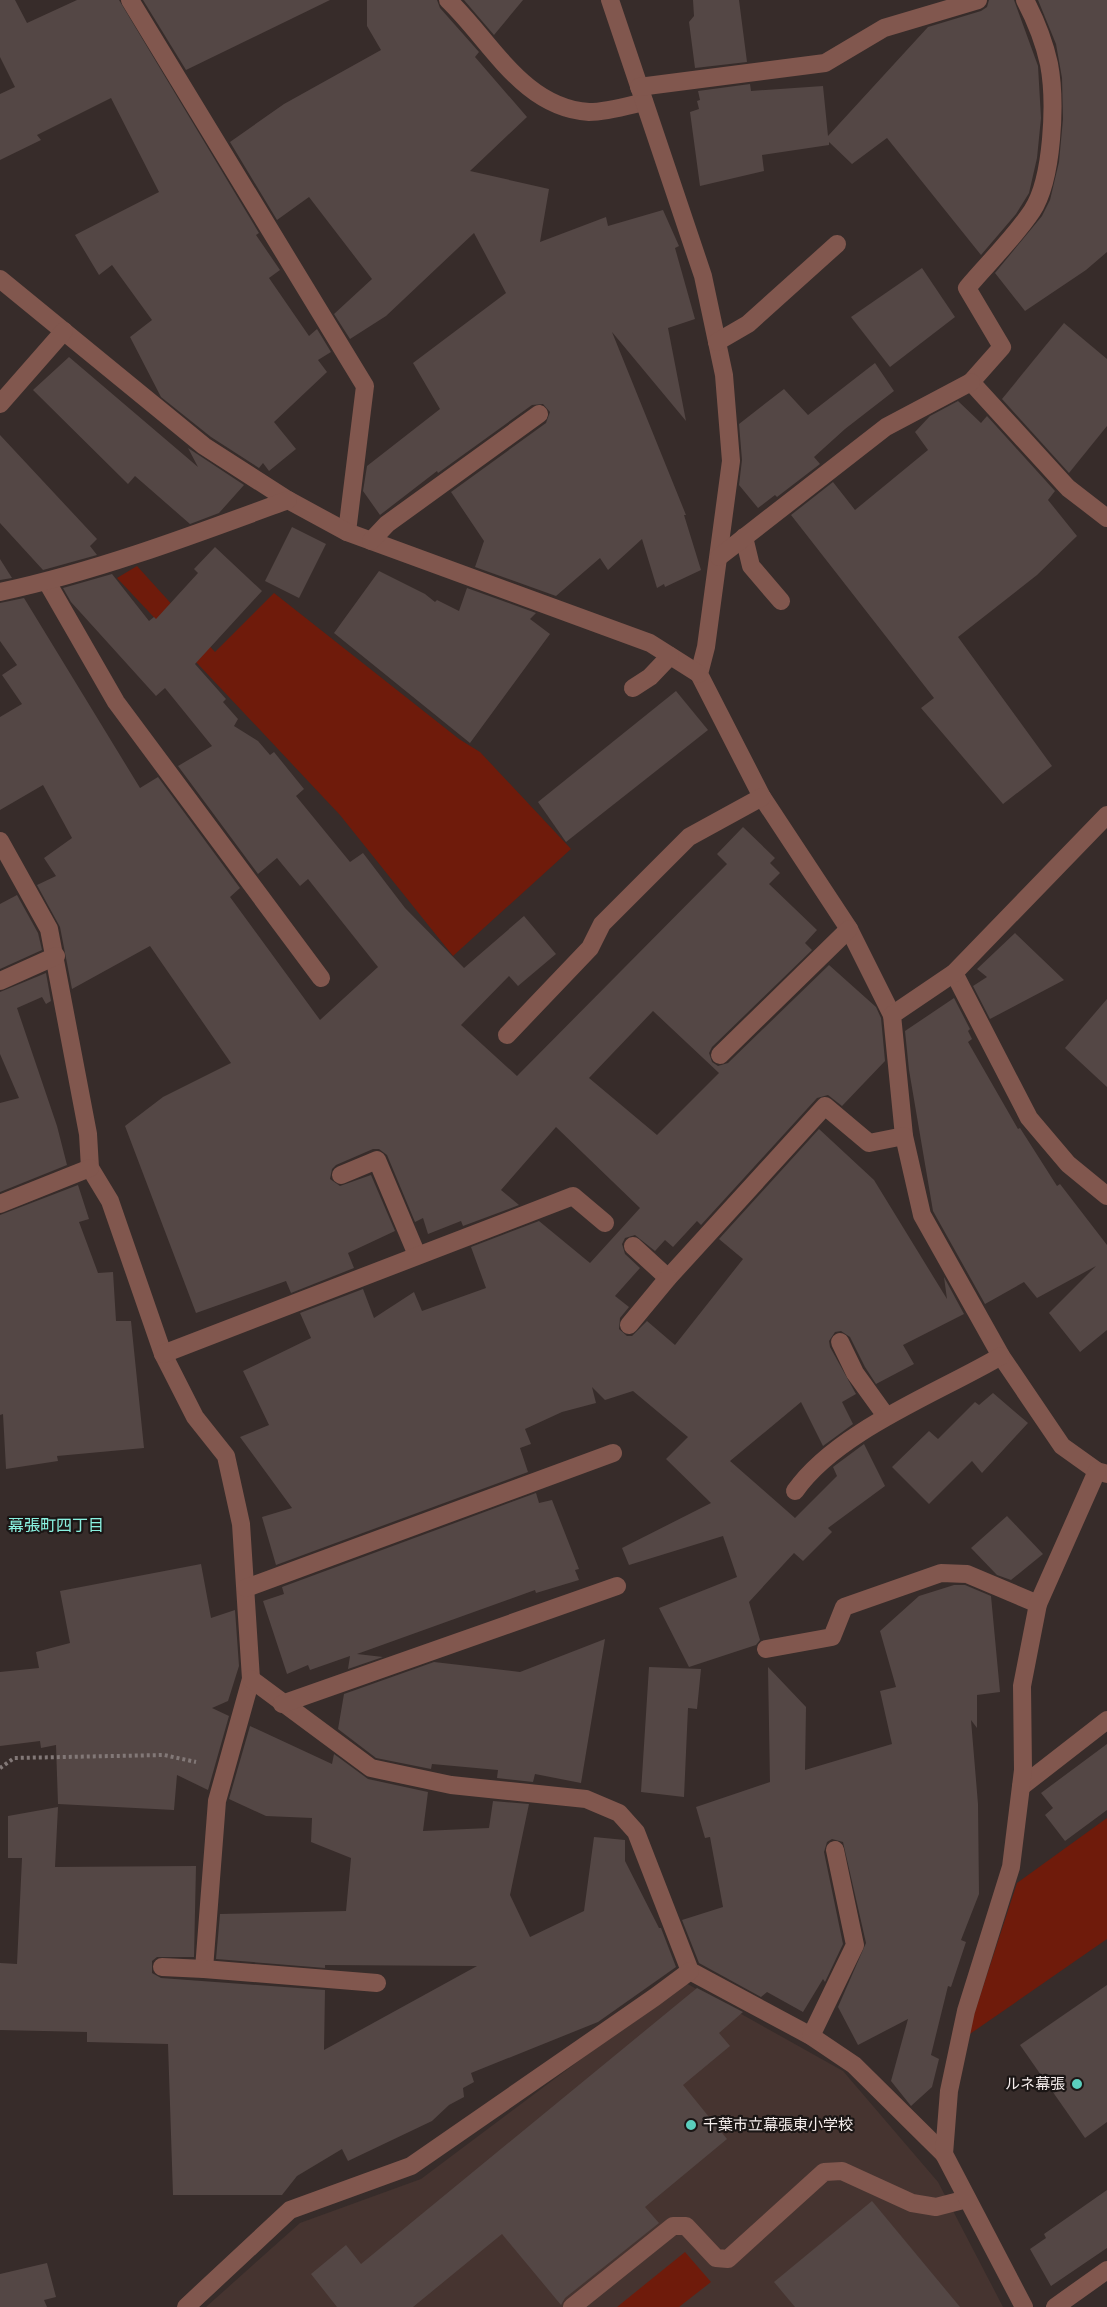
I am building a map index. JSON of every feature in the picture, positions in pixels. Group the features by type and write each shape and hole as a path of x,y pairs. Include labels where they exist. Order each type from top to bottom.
{"street":[{"path":"130,0 365,386 347,532"},
{"path":"448,0 467,18 520,82 537,94 570,108 590,112 642,95 737,73 746,75 825,63 884,28 978,0"},
{"path":"610,0 703,276 724,375 731,461 706,647 699,674"},
{"path":"719,557 886,427 971,382 1002,347 967,288 1032,211 1044,186 1051,148 1049,66 1039,27 1025,0"},
{"path":"717,342 748,324 837,244"},
{"path":"3,288 64,331 204,446 288,500 347,532 650,644 699,674 762,796 849,929 892,1015 904,1136 922,1215 1001,1356 1051,1434 1062,1446 1102,1472 1038,1604 1022,1686 1021,1787 1011,1867 966,2011 949,2091 944,2154"},
{"path":"0,404 64,331"},
{"path":"971,382 1068,488 1107,518"},
{"path":"371,541 387,524 538,414"},
{"path":"0,592 46,582 186,538 288,500"},
{"path":"744,537 751,566 781,601"},
{"path":"46,582 116,702 321,978"},
{"path":"633,688 650,677 670,656"},
{"path":"507,1035 590,948 602,924 689,837 762,796"},
{"path":"892,1015 954,973 1107,815"},
{"path":"0,841 49,929 56,956 88,1134 90,1168 110,1201 163,1354 195,1417 226,1456 241,1524 251,1679 217,1801 204,1969"},
{"path":"720,1055 849,929"},
{"path":"0,981 56,956"},
{"path":"954,973 1029,1118 1068,1164 1107,1196"},
{"path":"629,1325 668,1278 825,1106 869,1143 904,1136"},
{"path":"340,1175 377,1160 417,1255"},
{"path":"0,1204 90,1168"},
{"path":"163,1354 573,1196 606,1223"},
{"path":"633,1246 668,1278"},
{"path":"840,1342 855,1373 886,1416"},
{"path":"795,1491 809,1471 886,1416 961,1380 1001,1356"},
{"path":"246,1588 613,1453"},
{"path":"766,1649 832,1637 844,1607 941,1573 967,1574 1038,1604"},
{"path":"282,1704 617,1586"},
{"path":"251,1679 371,1768 451,1785 586,1799 619,1813 636,1832 690,1971 811,2036 854,2065 944,2154 1024,2307"},
{"path":"1021,1787 1107,1720"},
{"path":"811,2036 855,1945 835,1850"},
{"path":"162,1967 377,1983"},
{"path":"186,2307 290,2210 411,2166 690,1971"},
{"path":"572,2307 673,2226 686,2226 716,2258 728,2259 824,2172 842,2171 912,2203 936,2207 967,2199"},
{"path":"1055,2307 1107,2270"}],"path":[{"path":"0,1768 14,1758 164,1755 227,1768"}],"shaded area":[{"path":"137,566 215,652 274,593 459,739 480,752 571,849 453,956 340,815 117,578"},
{"path":"1107,1818 1107,1939 967,2036 1017,1883"},
{"name":"千葉市立幕張東小学校","path":"684,1982 843,2071 938,2182 1003,2307 206,2307 300,2223 421,2179"},
{"path":"685,2252 711,2282 679,2307 617,2307"}],"building":[{"path":"0,0 15,0 27,23 77,0 119,0 259,233 256,235 280,270 269,278 309,336 317,329 331,352 318,360 327,372 274,422 296,449 269,471 263,463 259,468 211,437 161,397 130,337 152,320 112,265 99,275 75,235 159,192 111,98 37,135 41,140 0,160 0,94 15,87 0,57"},
{"path":"143,0 330,0 186,70"},
{"path":"367,0 437,0 440,8 479,52 475,57 527,117 470,171 549,189 540,242 606,217 608,226 663,210 679,246 675,248 695,319 668,328 686,421 612,332 686,515 684,515 701,570 665,587 664,584 657,588 642,539 608,570 600,558 556,596 475,567 484,541 451,492 546,423 550,412 543,404 532,405 438,473 437,471 380,515 363,491 367,466 440,409 413,363 506,293 474,233 386,316 350,339 334,314 372,279 309,197 277,220 230,142 284,104 381,50 367,26"},
{"path":"464,0 523,0 494,35"},
{"path":"693,0 739,0 747,62 695,68 689,22 694,16"},
{"path":"989,0 1014,0 1038,66 1041,118 1037,158 1029,193 1016,214 981,255 887,138 852,164 829,142 829,145 762,155 764,171 700,186 690,112 699,109 698,91 750,84 751,91 823,86 828,136 928,27 981,11 987,7"},
{"path":"1038,0 1107,0 1107,252 1086,270 1025,311 995,273 1042,216 1050,200 1059,162 1063,119 1062,78 1056,44"},
{"path":"922,268 955,317 890,367 851,317"},
{"path":"1064,323 1107,359 1107,426 1069,473 1002,399"},
{"path":"69,357 198,467 188,448 244,485 219,513 190,524 135,476 128,484 33,390"},
{"path":"875,363 894,391 845,429 814,457 820,464 777,497 775,495 758,508 739,485 742,460 739,424 784,389 808,415"},
{"path":"958,401 981,423 987,416 1055,491 1048,500 1077,536 1037,575 958,637 1052,766 1003,804 921,708 934,698 791,515 833,482 855,510 928,450 915,432 930,416"},
{"path":"0,435 97,539 90,546 97,555 43,570 0,523"},
{"path":"292,527 326,544 299,598 265,581"},
{"path":"215,547 262,591 195,664 226,699 223,702 238,719 234,726 258,741 270,755 274,752 304,789 296,796 350,862 363,853 405,908 464,968 524,916 556,954 518,986 509,976 461,1025 517,1076 727,864 717,854 743,827 775,858 770,863 780,873 769,884 817,930 805,943 812,950 712,1047 709,1053 712,1062 718,1066 728,1063 829,965 876,1007 881,1018 885,1061 842,1106 828,1095 817,1098 701,1225 697,1221 673,1247 665,1240 655,1251 635,1235 625,1238 622,1244 625,1254 640,1268 615,1296 629,1307 620,1318 619,1329 627,1336 632,1336 647,1321 675,1345 743,1259 719,1239 819,1129 874,1180 947,1299 944,1277 964,1314 903,1345 914,1364 876,1384 850,1337 841,1331 835,1332 829,1341 830,1347 856,1394 842,1402 853,1424 823,1446 801,1402 730,1461 795,1518 837,1476 833,1467 864,1444 885,1486 828,1528 832,1532 803,1561 794,1553 749,1602 760,1640 756,1645 689,1667 659,1608 737,1577 723,1536 629,1565 622,1548 711,1503 666,1459 688,1437 633,1391 605,1400 592,1387 596,1403 562,1412 525,1429 531,1444 520,1448 528,1472 276,1565 262,1517 292,1508 240,1437 269,1425 243,1371 311,1338 300,1313 363,1289 374,1318 414,1292 422,1311 486,1288 471,1247 539,1221 590,1263 640,1208 556,1127 501,1190 519,1205 463,1226 461,1221 428,1234 423,1218 415,1222 387,1155 379,1149 373,1149 336,1165 332,1169 330,1179 340,1186 371,1175 395,1231 348,1253 354,1268 291,1293 286,1281 196,1313 125,1126 163,1097 231,1063 150,946 72,989 60,927 37,885 56,876 44,858 72,838 43,785 0,810 0,717 22,704 2,675 17,665 0,641 0,603 24,598 140,788 158,777 240,888 230,897 320,1020 378,967 308,879 300,886 277,858 258,874 178,766 212,746 165,688 156,696 71,602 63,588 112,574 149,621 154,617 156,619 198,573 194,569","holes":["653,1011 719,1073 657,1135 589,1078"]},
{"path":"0,559 12,578 0,580"},
{"path":"379,571 425,594 435,602 437,600 459,611 467,588 536,613 530,619 550,634 470,743 334,633"},
{"path":"676,691 708,730 566,842 538,802"},
{"path":"17,895 38,933 42,950 0,969 0,904"},
{"path":"1015,933 1064,980 990,1019 973,986 987,977 977,969"},
{"path":"46,973 51,1001 46,1004 42,997 17,1008 57,1126 67,1165 0,1192 0,1103 19,1098 0,1054 0,992"},
{"path":"954,998 970,1029 968,1031 972,1039 968,1042 1018,1129 1020,1128 1057,1186 1060,1184 1107,1245 1107,1330 1080,1352 1049,1313 1096,1266 1037,1298 1024,1282 985,1304 933,1211 909,1070 905,1031"},
{"path":"1107,999 1107,1087 1065,1048"},
{"path":"78,1185 89,1219 79,1222 98,1273 113,1272 116,1321 131,1321 144,1448 57,1456 58,1461 6,1469 3,1414 0,1415 0,1215"},
{"path":"993,1393 1028,1423 982,1473 972,1461 929,1504 892,1467 929,1431 938,1439 975,1402 979,1405"},
{"path":"536,1493 539,1503 552,1500 579,1569 575,1570 579,1580 536,1593 535,1590 357,1654 383,1657 348,1669 350,1656 310,1670 308,1665 287,1674 263,1601 284,1594 282,1587"},
{"path":"1007,1516 1043,1554 1011,1580 997,1575 971,1548"},
{"path":"201,1564 211,1618 235,1610 239,1666 228,1701 212,1708 229,1716 208,1790 177,1775 174,1810 58,1804 56,1745 41,1748 40,1741 0,1746 0,1672 39,1668 36,1652 70,1643 60,1591"},
{"path":"954,1585 965,1585 991,1596 1000,1692 977,1695 977,1728 971,1720 978,1804 979,1894 961,1940 966,1942 951,1987 948,1986 931,2055 939,2059 932,2087 911,2106 891,2081 908,2019 858,2045 838,2007 866,1943 843,1842 832,1839 827,1842 824,1852 843,1944 825,1982 823,1979 803,2012 767,1992 761,1997 699,1963 682,1920 723,1907 710,1837 705,1838 696,1807 770,1782 768,1667 806,1707 805,1770 892,1744 880,1691 896,1687 880,1631 919,1596"},
{"path":"605,1639 581,1783 535,1774 533,1782 497,1778 498,1770 432,1764 431,1769 376,1758 338,1729 344,1694 434,1662 520,1672"},
{"path":"649,1667 701,1669 697,1709 688,1708 684,1797 641,1792"},
{"path":"250,1726 332,1764 334,1754 368,1779 428,1792 423,1831 489,1828 493,1801 529,1804 510,1895 530,1937 584,1911 594,1837 625,1840 625,1861 661,1928 676,1967 598,2022 471,2073 474,2082 463,2088 464,2097 449,2105 432,2121 348,2161 342,2149 297,2176 282,2195 173,2195 168,2044 87,2042 87,2032 0,2030 0,1963 17,1964 22,1858 8,1858 8,1816 58,1807 55,1867 196,1866 194,1957 157,1957 152,1961 152,1973 161,1978 325,1990 324,2050 477,1966 325,1965 325,1968 216,1959 220,1914 346,1911 351,1858 311,1842 312,1818 266,1816 229,1799"},
{"path":"1107,1744 1107,1810 1065,1841 1045,1815 1053,1808 1041,1793"},
{"name":"ルネ幕張","path":"1107,1985 1107,2122 1085,2138 1020,2045"},
{"path":"697,1988 743,2012 719,2033 730,2046 683,2085 727,2139 645,2207 659,2223 565,2298 561,2305 502,2234 413,2307 337,2307 311,2274 346,2245 361,2264"},
{"path":"1107,2190 1107,2248 1051,2286 1030,2249 1046,2238 1044,2234"},
{"path":"872,2201 960,2307 795,2307 774,2282"},
{"path":"47,2263 56,2297 44,2300 47,2307 0,2307 0,2274"}],"place":[{"name":"ルネ幕張","path":"1077,2084"},
{"name":"千葉市立幕張東小学校","path":"691,2125"}],"district":[{"name":"幕張町四丁目","path":"56,1525"}]}
